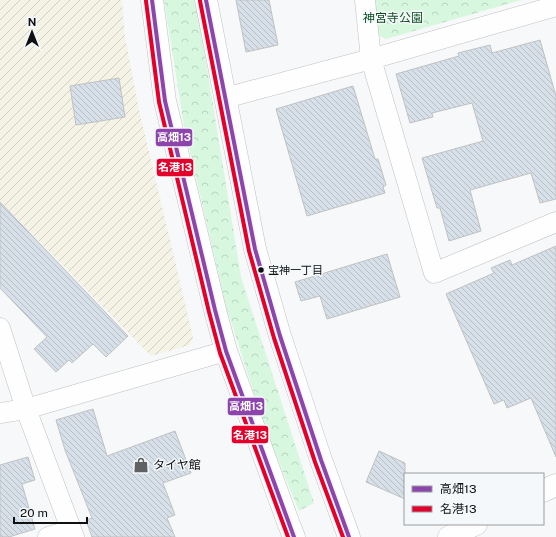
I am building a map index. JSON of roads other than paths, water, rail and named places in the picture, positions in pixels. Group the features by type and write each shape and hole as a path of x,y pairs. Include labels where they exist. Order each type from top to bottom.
{"main road":[{"path":"152,0 165,101 226,351 294,537"},
{"path":"206,0 254,250 318,453 349,537"},
{"path":"544,491 556,485"},
{"path":"449,537 474,525"}],"street":[{"path":"365,0 371,59 434,274 556,222"},
{"path":"225,98 371,59 556,6"},
{"path":"0,328 26,409 72,534 48,537"},
{"path":"0,413 26,409 226,351"}],"place":[{"name":"宝神一丁目","path":"261,270"},
{"name":"タイヤ館","path":"141,465"}],"park label":[{"name":"神宮寺公園","path":"393,18"}]}
